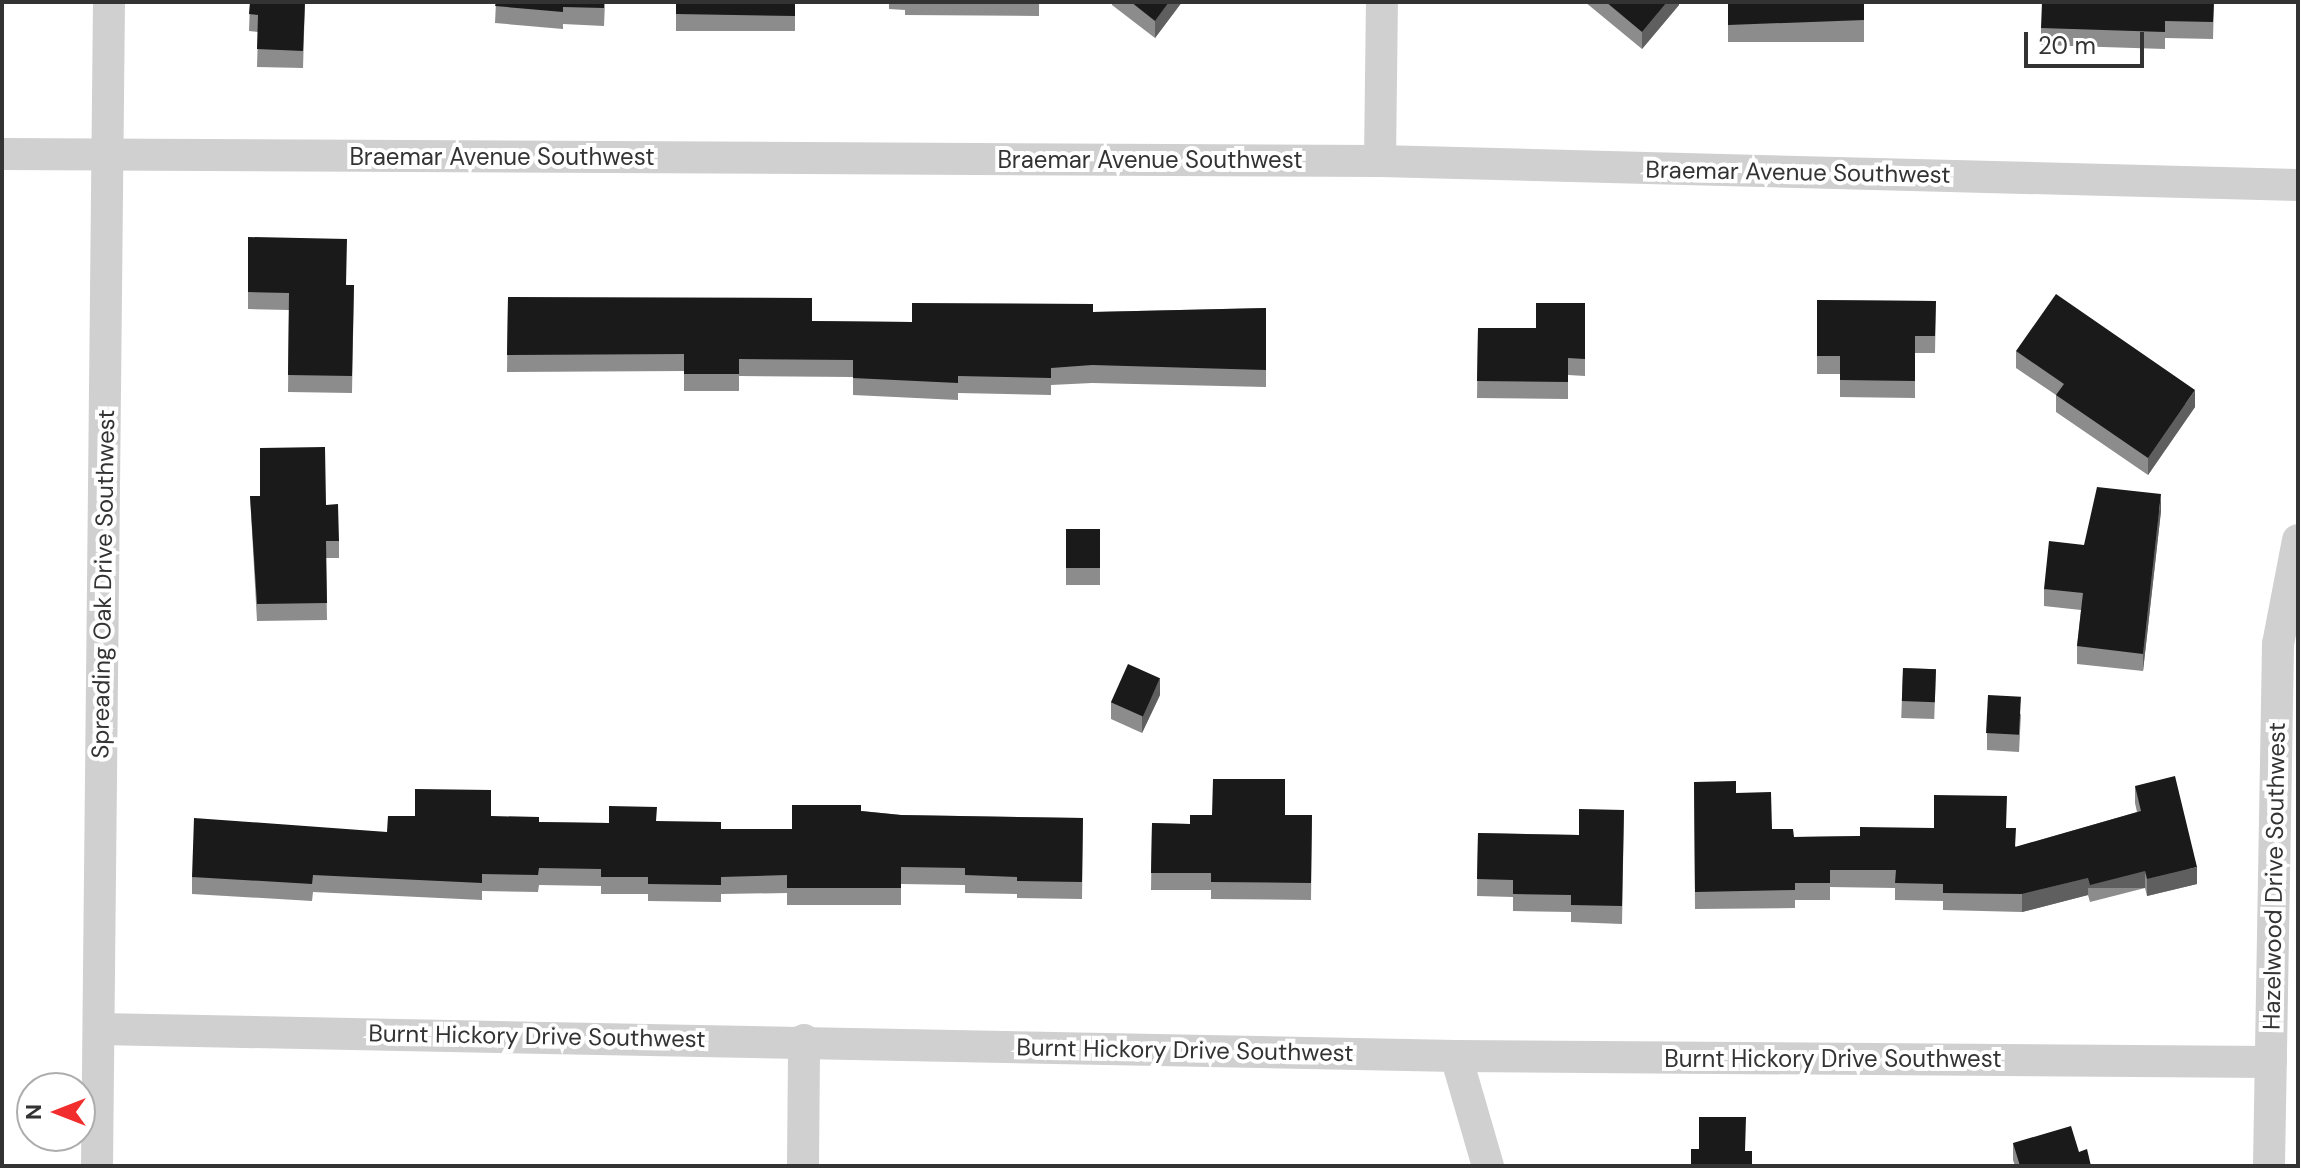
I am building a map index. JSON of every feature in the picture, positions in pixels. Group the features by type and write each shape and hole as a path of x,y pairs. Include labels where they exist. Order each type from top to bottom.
{"street":[{"name":"Spreading Oak Drive Southwest","path":"97,1166 109,2"},
{"path":"1380,161 1382,2"},
{"name":"Braemar Avenue Southwest","path":"2,154 1380,161 2298,185"},
{"name":"Hazelwood Drive Southwest","path":"2269,1166 2278,644 2298,540"},
{"name":"Burnt Hickory Drive Southwest","path":"99,1029 804,1040 1456,1056 2271,1062"},
{"path":"803,1166 804,1040"},
{"path":"1456,1056 1488,1166"}],"building":[{"path":"250,2 305,2 303,51 257,49 258,15 249,14"},
{"path":"496,2 604,2 604,8 563,7 563,12 495,6"},
{"path":"676,2 795,2 795,16 676,14"},
{"path":"1131,2 1169,2 1155,21"},
{"path":"1606,2 1667,2 1642,32"},
{"path":"1728,2 1864,2 1864,20 1728,25"},
{"path":"2042,2 2214,2 2213,22 2165,21 2165,32 2041,28"},
{"path":"248,237 347,239 346,285 354,285 352,376 288,375 289,293 248,292"},
{"path":"2056,294 2195,390 2148,458 2056,395 2064,384 2016,351"},
{"path":"508,297 812,298 812,321 912,322 912,303 1093,304 1093,312 1266,308 1266,370 1092,365 1051,368 1051,378 958,376 958,383 853,378 853,360 739,359 739,374 684,374 684,354 507,355"},
{"path":"1817,300 1936,301 1935,336 1915,336 1915,381 1840,380 1840,356 1817,356"},
{"path":"1536,303 1585,303 1585,359 1568,358 1568,382 1477,381 1478,328 1536,328"},
{"path":"325,447 326,505 338,504 339,541 326,541 327,603 257,604 250,496 260,496 260,448"},
{"path":"2097,487 2161,494 2143,654 2077,646 2083,593 2044,589 2049,541 2084,545"},
{"path":"1066,529 1100,529 1100,568 1066,568"},
{"path":"1128,664 1160,678 1143,717 1111,702"},
{"path":"1903,668 1936,669 1935,702 1902,701"},
{"path":"1988,695 2021,697 2019,735 1986,733"},
{"path":"2175,776 2197,867 2147,879 2145,871 2090,885 2088,878 2022,894 1943,893 1943,884 1895,883 1896,870 1830,870 1830,883 1795,883 1795,890 1695,892 1694,782 1736,781 1736,793 1771,792 1772,829 1793,829 1794,837 1860,836 1860,827 1934,828 1934,795 2007,796 2006,828 2016,828 2015,847 2141,811 2135,786"},
{"path":"1213,779 1285,779 1285,815 1312,815 1311,883 1211,882 1211,873 1151,873 1152,823 1190,824 1190,815 1212,815"},
{"path":"415,789 491,790 491,816 539,817 539,822 609,823 609,806 657,807 656,821 721,822 721,829 792,829 792,805 861,805 861,811 901,815 1083,818 1082,882 1017,881 1017,877 965,875 965,868 901,867 901,888 787,888 787,875 721,877 721,885 648,884 648,877 601,877 601,869 539,868 538,875 482,874 482,883 313,875 312,884 192,877 194,818 387,832 388,816 415,816"},
{"path":"1579,809 1624,810 1622,906 1571,905 1571,895 1513,894 1513,880 1477,879 1478,833 1579,835"},
{"path":"1699,1117 1746,1117 1745,1151 1752,1151 1752,1166 1691,1166 1691,1149 1699,1149"},
{"path":"2071,1126 2079,1152 2087,1149 2091,1166 2020,1166 2013,1143"}]}
